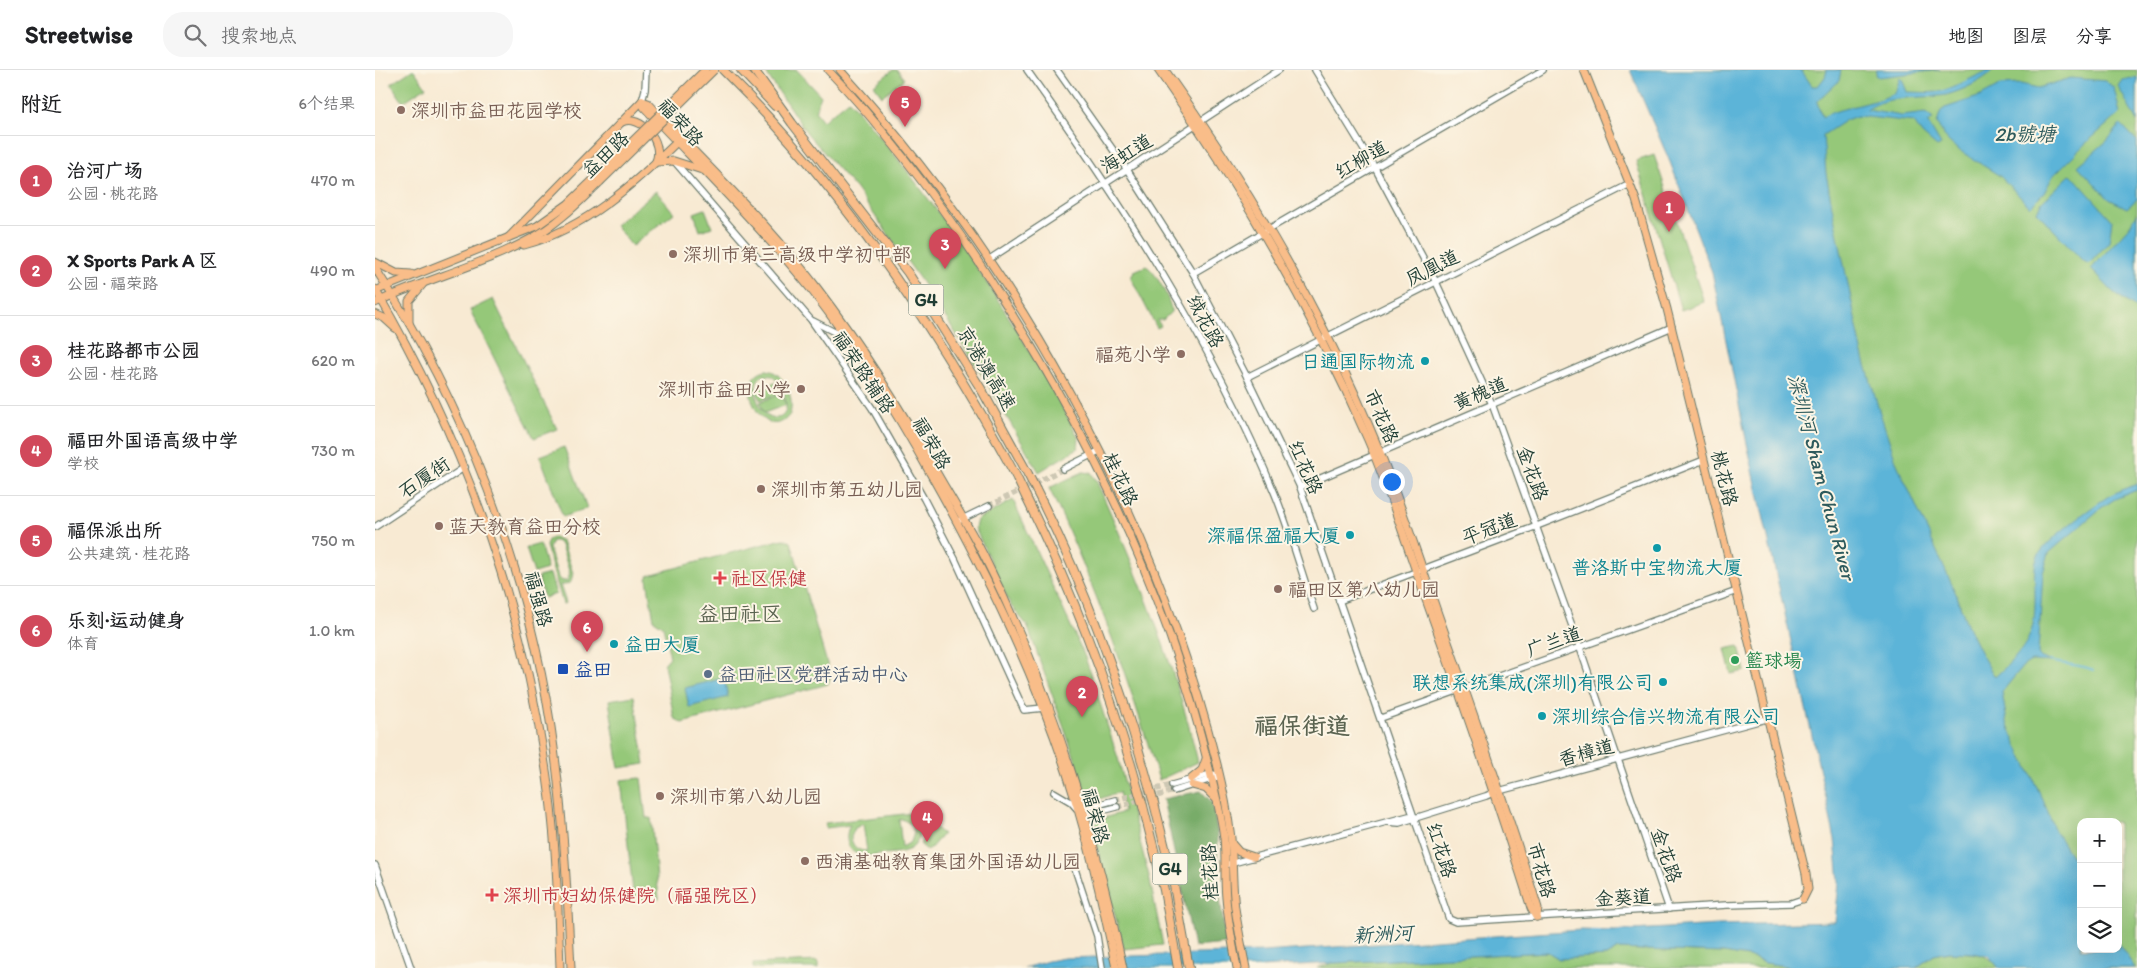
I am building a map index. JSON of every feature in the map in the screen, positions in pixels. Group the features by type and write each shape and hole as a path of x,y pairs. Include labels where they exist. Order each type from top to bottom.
{"highway":[{"name":"京港澳高速","path":"723,70 793,147 861,230 900,284 978,405 1017,478 1054,555 1101,673 1143,806 1156,856 1178,968"},
{"name":"G4","path":"741,70 792,123"},
{"path":"754,70 792,123"},
{"name":"京港澳高速","path":"792,123 908,273 983,392 1028,474 1069,559 1122,694 1154,803 1173,880 1189,968"}],"main road":[{"name":"益田路","path":"510,249 549,227 564,216 705,70"},
{"name":"益田路","path":"375,290 537,226 597,180 714,70"},
{"name":"桂花路","path":"828,70 891,142 932,193 990,278 1034,349 1092,455 1132,541 1183,676 1206,756 1224,837 1226,894 1237,968"},
{"name":"桂花路","path":"840,70 930,177 988,260 1047,355 1099,451 1143,547 1182,646 1219,776 1231,840 1234,893 1246,968"},
{"name":"市花路","path":"1157,70 1199,123"},
{"name":"市花路","path":"1165,70 1266,231 1324,338 1377,454 1498,791 1538,908 1537,917"},
{"name":"桃花路","path":"1583,70 1630,184 1672,327 1807,883 1807,893 1803,899"},
{"name":"益田路","path":"507,239 642,101"},
{"name":"福荣路","path":"642,101 644,107 745,205 819,290 867,357 900,408 960,520 985,574 1044,708 1082,813"},
{"path":"620,123 632,120 639,122 656,141 658,155 654,163"},
{"name":"益田路","path":"378,301 510,249 536,242 573,226 628,188 679,140"},
{"name":"福荣路","path":"679,140 788,262 846,338 889,401 994,577 1049,706 1082,813 1116,950 1123,968"},
{"path":"654,163 673,161 695,167 709,175"},
{"path":"375,262 396,273 416,273"},
{"name":"福强路","path":"375,268 412,330 450,402 478,468 507,547 527,616 544,689 558,774 566,856 571,968"},
{"path":"412,330 408,317 409,301 426,281"},
{"name":"福强路","path":"375,290 378,301 401,335 434,399 465,467 517,626 539,728 553,826 560,968"},
{"path":"375,314 384,318 401,335"},
{"path":"1206,756 1202,770 1192,782 1206,789 1217,801"},
{"path":"1231,840 1239,852 1254,857"},
{"name":"福荣路","path":"1116,950 1116,968"}],"street":[{"path":"642,101 645,90 646,70"},
{"name":"绒花路","path":"1027,70 1107,183 1166,278 1225,388 1275,495 1314,609"},
{"name":"红花路","path":"1057,70 1128,170 1193,273 1247,377 1300,487 1381,718 1447,915"},
{"name":"海虹道","path":"988,260 1279,70"},
{"name":"金花路","path":"1315,70 1375,168 1436,282 1492,404 1619,758 1669,909"},
{"name":"红柳道","path":"1193,273 1543,70"},
{"name":"福荣路辅路","path":"673,161 811,320 872,408 955,558 1024,710 1044,708"},
{"name":"凤凰道","path":"1247,377 1630,184"},
{"path":"811,320 846,338"},
{"name":"黄槐道","path":"1300,487 1672,327"},
{"path":"1063,469 1099,451"},
{"name":"平冠道","path":"1339,601 1704,460"},
{"name":"石厦街","path":"375,527 465,467"},
{"path":"960,520 989,506"},
{"name":"广兰道","path":"1381,718 1737,591"},
{"name":"香樟道","path":"1225,865 1409,816 1415,817 1498,791 1766,719"},
{"path":"1173,788 1219,776"},
{"path":"1054,792 1071,802 1082,813 1116,803"},
{"path":"1073,863 1097,936 1102,968"},
{"path":"375,865 411,968"},
{"name":"金葵道","path":"1447,915 1449,919 1456,922 1791,903 1803,899"}],"green space":[{"path":"414,70 426,87 403,102 391,84"},
{"path":"764,70 797,70 821,96 815,111 823,121 849,100 877,133 969,256 1015,327 1079,438 1078,448 1039,472 987,383 934,299 856,189 807,133"},
{"path":"893,70 897,70 904,79 882,96 874,85"},
{"path":"1717,70 2137,70 2137,968 2090,968 2112,953 2122,953 2122,818 2077,818 2077,938"},
{"path":"1654,155 1704,302 1681,310 1636,161"},
{"path":"656,191 674,213 632,246 615,225"},
{"path":"705,209 712,227 700,231 694,213"},
{"path":"1146,266 1154,273 1171,307 1171,312 1163,320 1157,320 1161,326 1157,328 1131,278 1134,271"},
{"path":"493,299 557,429 534,438 470,310"},
{"path":"766,370 772,372 778,375 787,386 791,401 790,414 781,422 771,423 762,417 755,408 751,396 751,385 755,375","holes":["763,375 773,376 781,387 786,403 786,410 778,418 769,417 761,408 756,396 756,384 759,379"]},
{"path":"778,382 781,393 760,400 756,389"},
{"path":"782,394 786,405 764,413 760,402"},
{"path":"564,447 587,508 563,517 540,456"},
{"path":"1083,472 1091,473 1096,480 1154,619 1178,690 1198,762 1159,780 1110,632 1081,559 1049,488"},
{"path":"1013,500 1085,657 1118,758 1149,876 1163,945 1124,949 1093,833 1097,820 1124,812 1119,792 1097,800 1085,796 1077,764 1027,625 1011,606 975,528 977,520"},
{"path":"554,537 562,541 573,573 571,582 560,585 566,603 563,604 546,546 548,540","holes":["552,541 556,541 561,545 570,574 567,581 561,581 558,577 549,548"]},
{"path":"783,539 791,542 831,677 828,684 682,723 674,718 664,664 670,657 663,626 654,620 647,579 649,575"},
{"path":"540,544 547,569 534,573 526,548"},
{"path":"550,574 556,594 544,598 538,577"},
{"name":"籃球場","path":"1739,646 1745,671 1731,674 1725,649"},
{"path":"634,696 645,764 619,768 609,700"},
{"path":"641,778 646,818 651,818 659,899 634,901 621,780"},
{"path":"1201,791 1212,802 1218,836 1217,875 1226,944 1194,947 1163,799"},
{"path":"931,809 940,816 927,831 918,824"},
{"path":"922,812 923,817 912,818 917,826 919,835 913,847 902,852 870,856 857,854 850,848 847,834 850,825 826,828 825,823","holes":["902,819 911,824 914,833 911,842 902,847 899,820","863,824 867,851 856,847 851,837 855,828"]},
{"path":"934,827 943,834 928,851 920,844"},
{"path":"1618,949 1724,953 1754,958 1765,963 1799,968 1317,968 1333,963 1548,952 1559,959 1606,956"},
{"path":"1949,952 1977,954 1989,958 1999,968 1916,968 1934,955"},
{"path":"818,961 818,968 753,968 753,964"}],"water":[{"name":"深圳河 Sham Chun River","path":"1630,70 1801,70 1812,86 1818,86 1825,77 1827,70 1841,70 1839,81 1817,102 1822,117 1895,93 1900,78 1907,92 1937,92 1994,70 1978,82 1946,95 1884,101 1867,110 1902,116 1926,113 1933,119 1928,123 1941,145 1937,147 1922,134 1914,122 1857,116 1846,120 1823,135 1826,173 1862,351 1897,464 1957,596 1973,638 1995,677 2021,651 2030,633 2035,610 2035,567 2041,551 2058,534 2092,507 2112,494 2137,484 2137,490 2115,499 2101,508 2049,553 2043,573 2038,653 2040,657 2052,662 2031,661 2023,666 2002,692 2007,722 2013,737 2044,802 2054,829 2077,866 2077,953 2122,953 2122,949 2135,968 1999,968 1989,956 1949,952 1934,955 1916,968 1799,968 1765,963 1754,958 1724,953 1618,949 1606,956 1559,959 1548,952 1239,968 1024,968 1064,958 1263,952 1581,930 1615,931 1718,925 1835,922 1839,882 1835,839 1746,439 1712,272 1670,162"},
{"path":"1877,70 1940,70 1879,77 1876,75"},
{"path":"2137,77 2137,122 2118,86 2122,80"},
{"name":"2b號塘","path":"2071,78 2106,81 2114,88 2120,113 2053,176 2044,193 2030,207 2000,176 1957,149 1948,141 1937,123 1941,111 1945,108 1981,96 2001,85 2021,84 2038,88"},
{"name":"2b號塘","path":"2121,124 2137,141 2137,199 2127,208 2109,199 2078,166 2107,141"},
{"name":"2b號塘","path":"2071,174 2112,220 2109,242 2089,264 2082,260 2037,212 2041,203"},
{"path":"2137,214 2137,309 2113,292 2091,269 2129,227"},
{"path":"724,678 728,697 689,707 685,688"}],"waterway":[{"path":"2050,661 2093,670"}],"tunnel":[{"path":"989,506 1063,469"},
{"path":"1115,800 1172,785"},
{"path":"1117,807 1174,791"}],"place":[{"name":"深圳市益田花园学校","path":"401,110"},
{"name":"福保派出所","path":"905,127"},
{"name":"治河广场","path":"1669,232"},
{"name":"深圳市第三高级中学初中部","path":"673,254"},
{"name":"桂花路都市公园","path":"945,269"},
{"name":"福苑小学","path":"1181,354"},
{"name":"日通国际物流","path":"1425,361"},
{"name":"深圳市益田小学","path":"801,389"},
{"name":"深圳市第五幼儿园","path":"761,489"},
{"name":"蓝天教育益田分校","path":"439,526"},
{"name":"深福保盈福大厦","path":"1350,535"},
{"name":"普洛斯中宝物流大厦","path":"1657,548"},
{"name":"社区保健","path":"720,578"},
{"name":"福田区第八幼儿园","path":"1278,589"},
{"name":"益田大厦","path":"614,644"},
{"name":"乐刻·运动健身","path":"587,652"},
{"name":"籃球場","path":"1735,660"},
{"name":"益田","path":"563,669"},
{"name":"益田社区党群活动中心","path":"708,674"},
{"name":"联想系统集成(深圳)有限公司","path":"1663,682"},
{"name":"深圳综合信兴物流有限公司","path":"1542,716"},
{"name":"X Sports Park A 区","path":"1082,717"},
{"name":"深圳市第八幼儿园","path":"660,796"},
{"name":"福田外国语高级中学","path":"927,842"},
{"name":"西浦基础教育集团外国语幼儿园","path":"805,861"},
{"name":"深圳市妇幼保健院（福强院区）","path":"492,895"}],"district":[{"name":"益田社区","path":"740,614"},
{"name":"福保街道","path":"1302,726"}],"water label":[{"name":"新洲河","path":"1383,934"}]}
